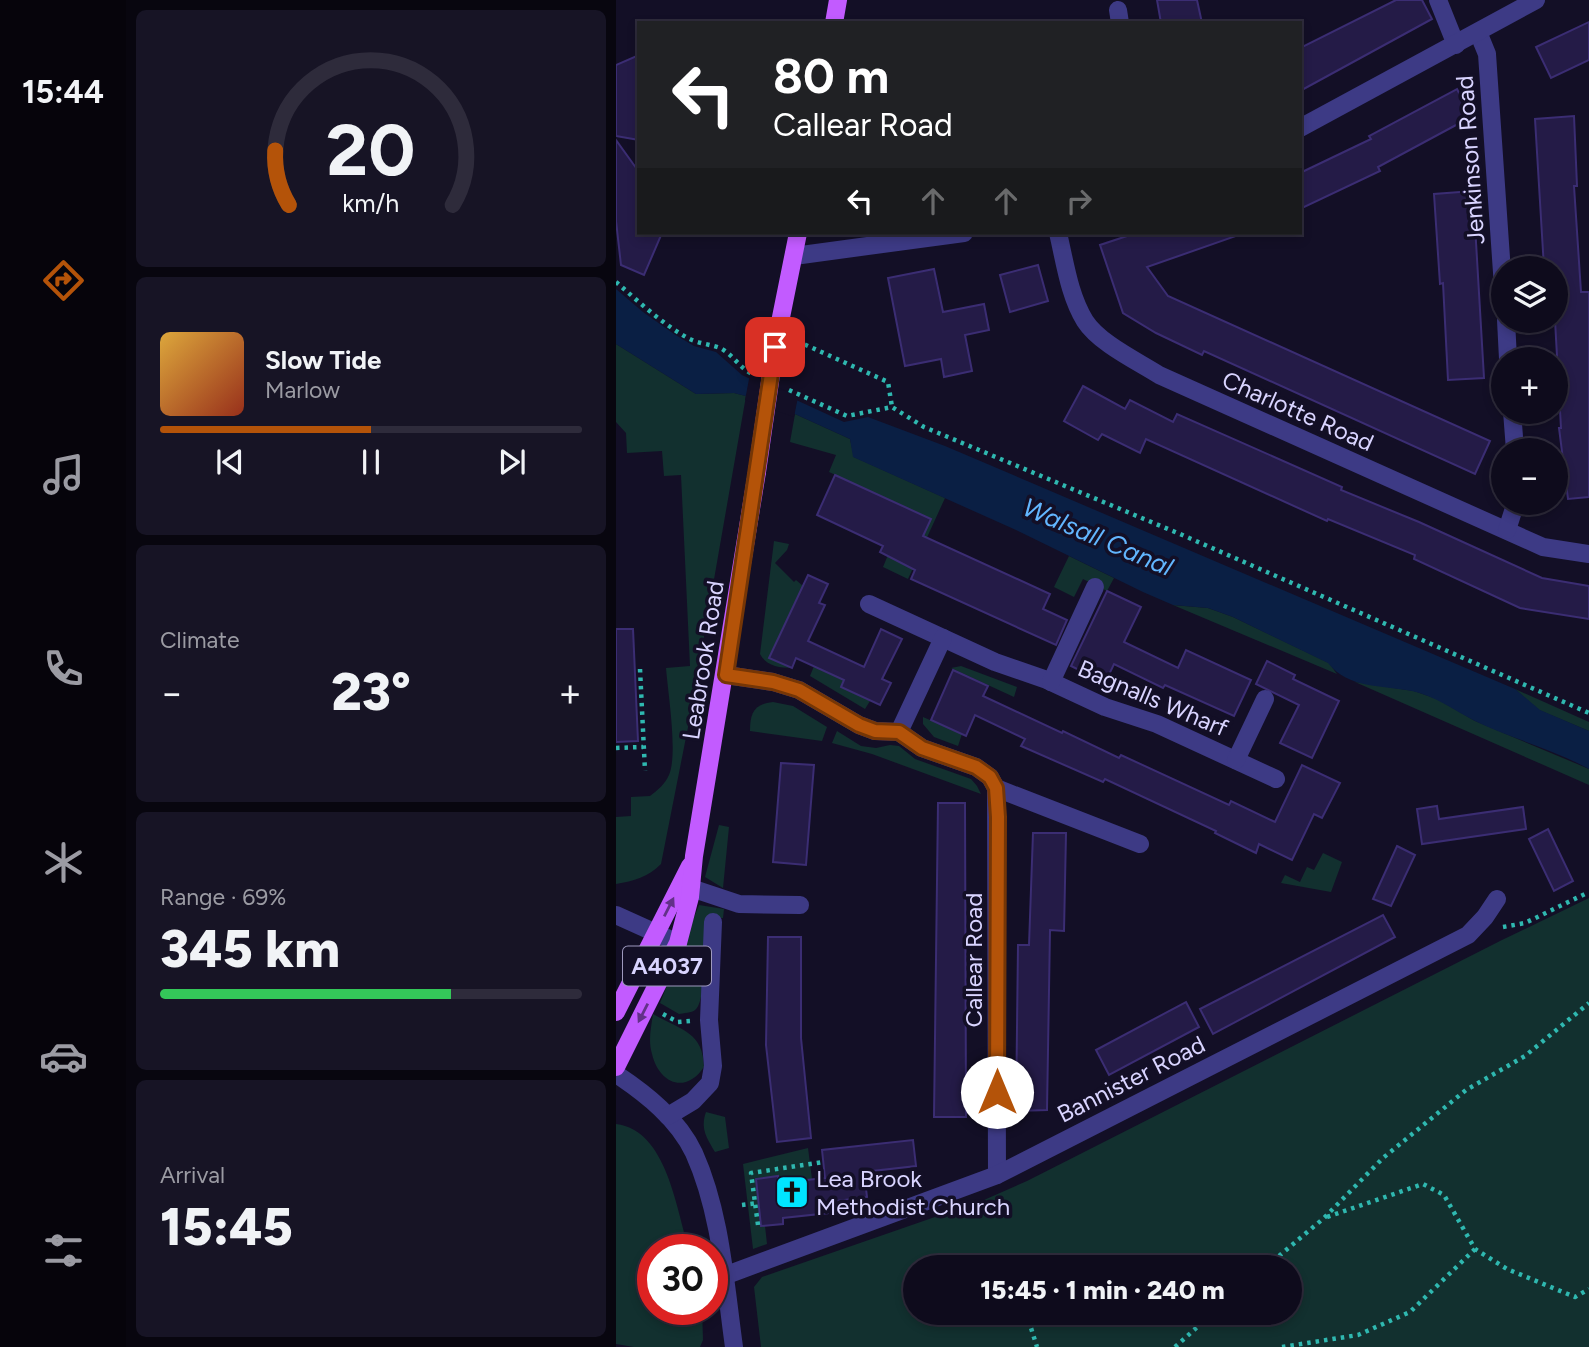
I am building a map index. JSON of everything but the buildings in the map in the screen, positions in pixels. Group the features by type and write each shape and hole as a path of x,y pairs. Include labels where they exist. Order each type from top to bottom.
{"main road":[{"path":"834,21 838,0"},
{"name":"A4037","path":"776,340 798,235"},
{"name":"Leabrook Road","path":"616,1067 678,943 691,888 776,340"},
{"name":"Leabrook Road","path":"616,1012 694,856"}],"street":[{"path":"1438,0 1456,45"},
{"path":"1302,127 1536,0"},
{"name":"Jenkinson Road","path":"1478,32 1487,54 1501,256"},
{"path":"794,256 949,235"},
{"name":"Charlotte Road","path":"1058,235 1073,296 1086,322 1110,344 1159,375 1543,547 1589,554"},
{"path":"1507,530 1512,515"},
{"name":"Bagnalls Wharf","path":"1051,682 1095,587"},
{"name":"Bagnalls Wharf","path":"869,604 995,662 1051,682 1105,707 1157,724 1276,779"},
{"path":"899,732 943,638"},
{"path":"726,675 773,682 799,690 859,725 875,731 899,732 922,748 976,767 990,777 996,788 1140,844"},
{"name":"Bagnalls Wharf","path":"1237,760 1265,699"},
{"name":"Callear Road","path":"996,788 997,1175"},
{"path":"691,888 739,905 800,905"},
{"name":"Bannister Road","path":"728,1275 997,1175 1468,935 1497,899"},
{"path":"616,915 678,943"},
{"path":"668,1116 692,1101 710,1083 713,1066 709,1020 713,922"},
{"path":"616,1074 642,1091 668,1116 693,1152 713,1207 717,1234"},
{"path":"728,1304 734,1347"}],"path":[{"path":"616,282 686,337 703,345 722,349 744,370 757,376"},
{"path":"776,340 888,382 892,408"},
{"path":"783,387 847,415 892,408 924,427 1180,534 1589,713"},
{"path":"640,669 645,771"},
{"path":"616,748 643,747"},
{"path":"1468,935 1525,923 1589,892"},
{"path":"1279,1255 1324,1218 1393,1149 1466,1090 1525,1056 1589,1003"},
{"path":"758,1225 751,1173 823,1162"},
{"path":"1324,1218 1423,1184 1444,1195 1475,1249 1507,1269 1575,1297 1589,1289"},
{"path":"742,1205 757,1203"},
{"path":"1282,1347 1358,1335 1410,1312 1475,1249"},
{"path":"1030,1325 1037,1347"},
{"path":"1175,1347 1200,1325"}],"green space":[{"path":"616,344 696,394 734,393 746,396 690,717 661,864 640,878 616,884 616,817 631,816 631,797 653,794 669,775 672,765 673,739 666,668 690,666 681,475 664,476 662,451 627,453 626,433 616,422"},
{"path":"795,414 850,439 854,457 945,498 908,579 883,567 888,555 912,559 931,519 829,472 836,455 790,442"},
{"path":"774,541 789,544 775,563 794,582 796,580 803,586 769,657 792,668 773,666 760,654"},
{"path":"1069,556 1114,578 1107,591 1083,579 1074,597 1054,587"},
{"path":"1173,605 1208,608 1233,617 1329,663 1337,674"},
{"path":"814,666 844,680 841,687 870,701 865,709 810,676"},
{"path":"961,666 1017,687 1014,697 951,668"},
{"path":"1355,682 1414,691 1437,699 1475,721 1589,769 1589,785"},
{"path":"1515,689 1589,722 1589,731 1539,710"},
{"path":"773,702 793,706 827,727 822,741 750,731 751,719 757,707"},
{"path":"923,717 962,734 958,746 934,737 923,724"},
{"path":"837,731 861,746 899,746 915,759 971,779 981,794 872,754 832,743"},
{"path":"719,825 729,827 723,888 705,877"},
{"path":"1323,853 1342,862 1331,892 1281,883 1285,875 1300,882 1307,867 1314,870"},
{"path":"1589,898 1589,1347 761,1347 754,1287 762,1277 984,1200 1027,1181"},
{"path":"699,905 724,909 723,918 705,918 702,995 695,1010 679,1014 660,1003"},
{"path":"653,1014 681,1028 695,1039 699,1046 704,1067 689,1081 674,1082 660,1072 655,1064 650,1044"},
{"path":"706,1112 725,1117 729,1148 715,1152 704,1128"},
{"path":"616,1124 633,1129 647,1140 658,1156 674,1193 685,1234 637,1234 637,1325 703,1325 703,1340 700,1347 634,1347 616,1344"},
{"path":"808,1148 812,1179 778,1183 777,1176 756,1179 761,1226 765,1226 767,1244 753,1249 743,1164"}],"water":[{"name":"Walsall Canal","path":"616,289 674,334 694,346 716,352 742,375 844,422 868,417 945,446 1515,689 1540,710 1589,731 1589,769 1475,721 1429,696 1346,678 1328,663 1233,617 1208,608 1173,605 1143,592 1016,530 853,457 850,439 795,414 734,393 696,394 616,344"}],"pier":[{"path":"750,374 798,397 794,417 745,400"}],"place":[{"name":"Lea Brook Methodist Church","path":"792,1192"}],"route":[{"path":"775,347 726,675 773,682 799,690 859,725 875,731 899,732 922,748 976,767 990,777 996,788 998,817 997,1092"}]}
